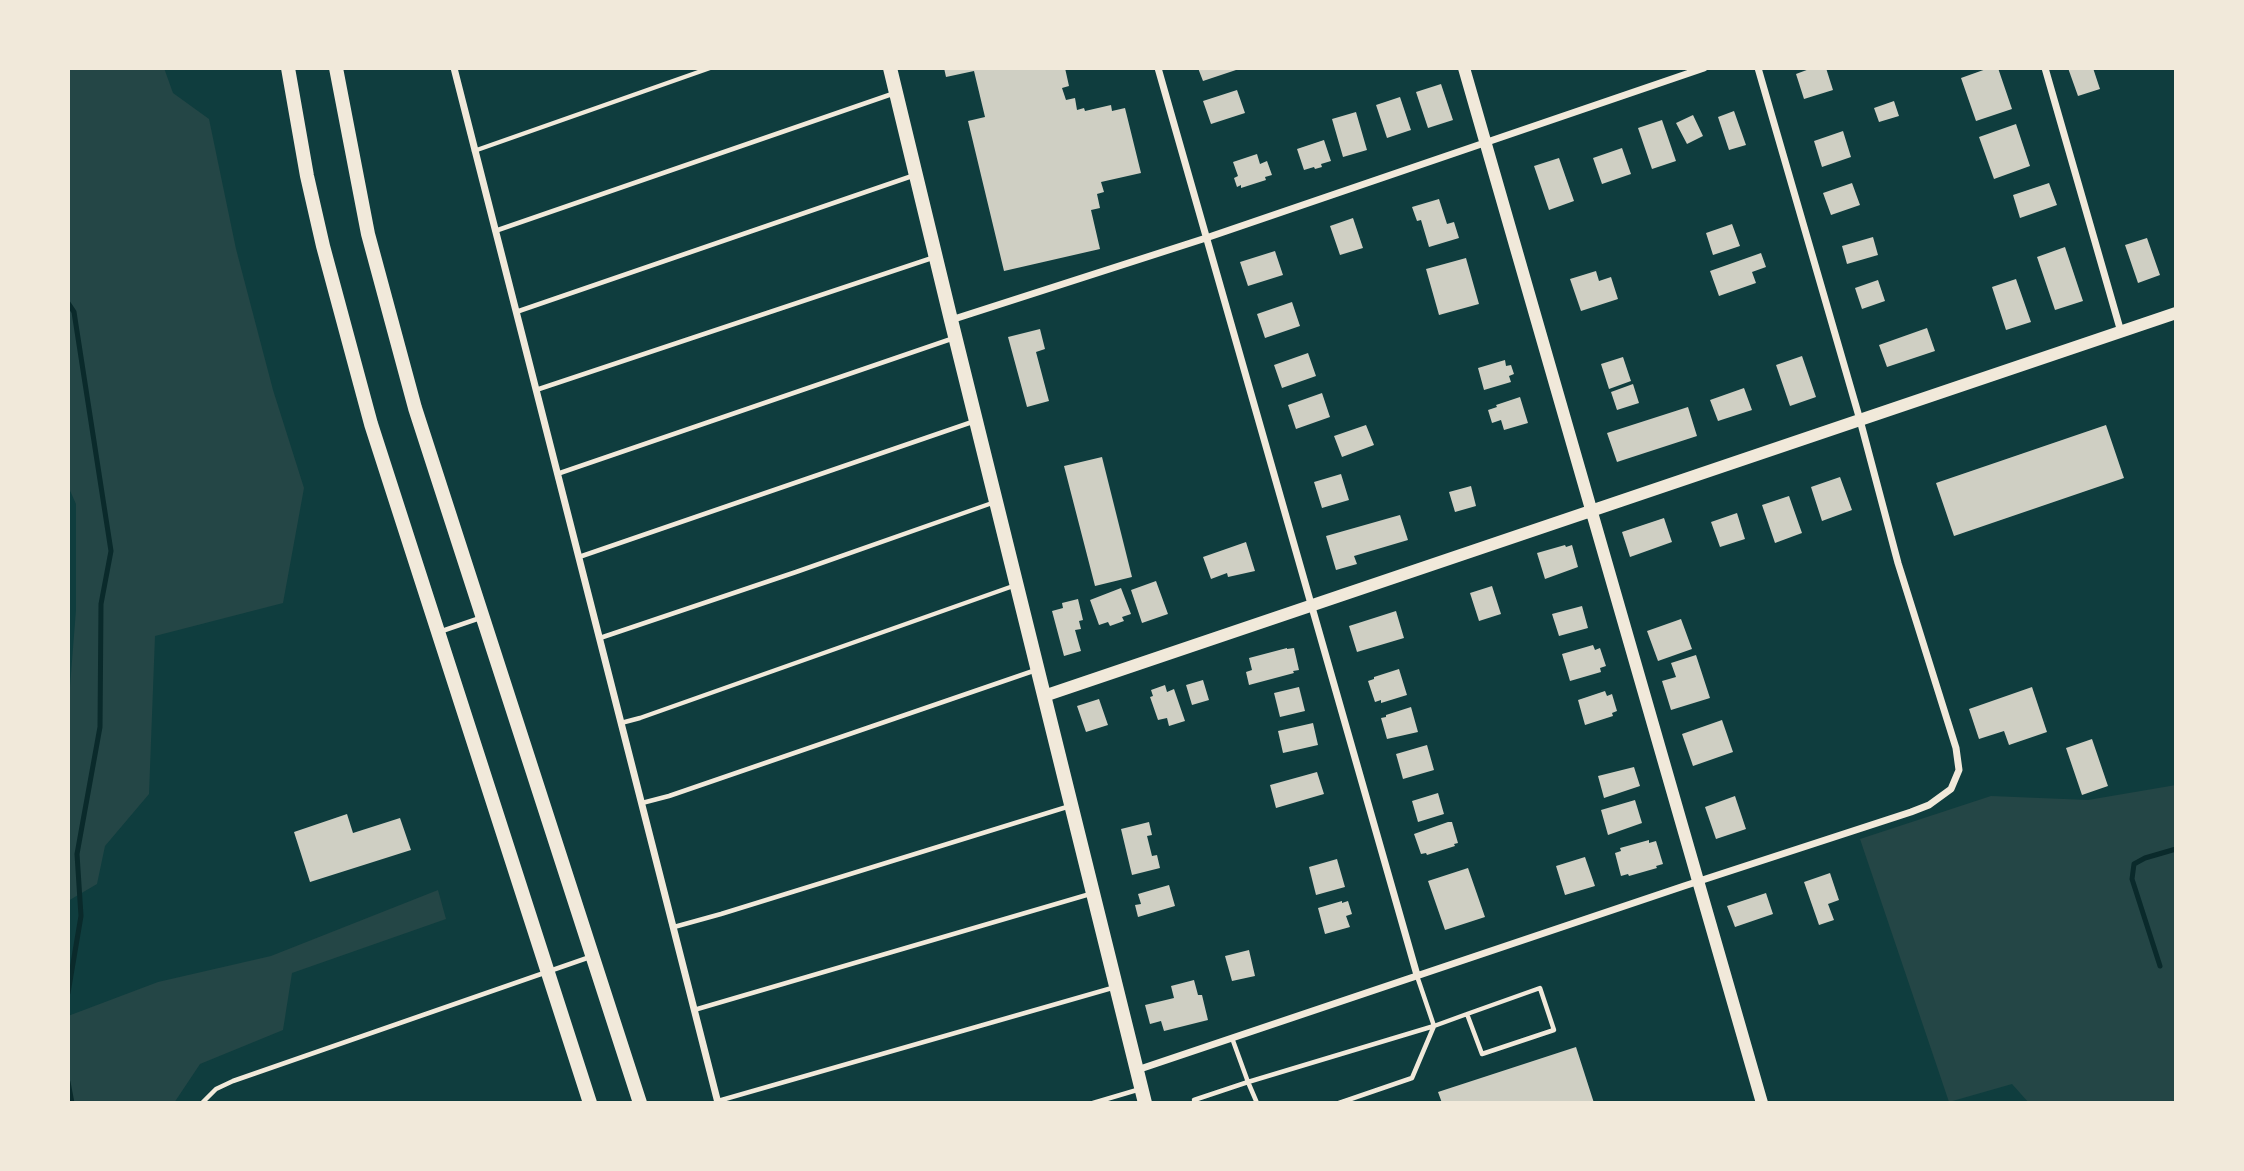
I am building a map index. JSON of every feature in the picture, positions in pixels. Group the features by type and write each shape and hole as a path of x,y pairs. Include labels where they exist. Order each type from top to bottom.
{"main road":[{"path":"288,68 307,176 344,331 371,424 590,1103"},
{"path":"336,68 354,166 390,318 415,408 640,1103"},
{"path":"890,68 1143,1096"}],"street":[{"path":"1158,68 1417,975"},
{"path":"1464,68 1762,1103"},
{"path":"951,320 1206,238 1704,68"},
{"path":"1137,1070 1910,812 1929,805 1951,789 1959,770 1956,748 1898,563 1860,420 1758,68"},
{"path":"2045,68 2121,332"},
{"path":"454,70 718,1102"},
{"path":"1044,696 2176,313"}],"lane":[{"path":"454,70 464,68"},
{"path":"474,151 710,68"},
{"path":"495,231 896,93"},
{"path":"516,312 916,174"},
{"path":"536,390 936,257"},
{"path":"557,474 955,337"},
{"path":"579,557 976,421"},
{"path":"600,638 996,501"},
{"path":"621,723 1017,585"},
{"path":"438,632 482,617"},
{"path":"642,803 1037,669"},
{"path":"674,927 1071,805"},
{"path":"694,1010 1093,893"},
{"path":"202,1103 216,1089 233,1081 593,956"},
{"path":"1339,1103 1412,1078 1434,1026 1417,975"},
{"path":"718,1102 1116,987"},
{"path":"1195,1103 1195,1100 1248,1082 1434,1026 1466,1014 1540,988 1553,1030 1482,1054 1466,1014"},
{"path":"1232,1038 1256,1103"},
{"path":"1093,1103 1143,1096"}],"shaded area":[{"path":"68,68 164,68 173,93 209,119 236,249 273,390 304,488 283,603 155,636 149,794 105,846 97,884 68,901 68,712 76,610 76,504 68,486"},
{"path":"2176,785 2176,1103 2029,1103 2012,1084 1949,1102 1860,839 1991,796 2088,800"},
{"path":"438,890 446,919 292,973 283,1030 200,1064 174,1103 68,1103 68,1016 158,982 271,956"}],"building":[{"path":"944,68 1065,68 1069,86 1062,88 1066,100 1075,98 1077,110 1084,108 1085,111 1111,105 1112,111 1125,108 1141,173 1101,182 1104,192 1097,194 1100,208 1091,210 1100,249 1004,271 968,121 985,117 974,71 946,77"},
{"path":"1198,68 1239,68 1239,69 1203,81"},
{"path":"1812,68 1826,68 1833,90 1804,99 1796,74"},
{"path":"1989,68 1998,68 2012,109 1976,121 1961,78"},
{"path":"2068,68 2093,68 2100,89 2078,96"},
{"path":"1441,84 1453,120 1428,128 1416,92"},
{"path":"1237,90 1245,113 1211,124 1203,101"},
{"path":"1400,97 1411,130 1387,138 1376,105"},
{"path":"1894,101 1899,116 1879,122 1874,108"},
{"path":"1734,111 1746,145 1729,150 1718,117"},
{"path":"1356,112 1367,150 1343,157 1332,119"},
{"path":"1693,115 1703,136 1687,144 1676,123"},
{"path":"1662,120 1676,161 1652,169 1638,128"},
{"path":"2016,124 2030,166 1994,179 1979,137"},
{"path":"1843,131 1851,157 1822,167 1814,141"},
{"path":"1324,140 1331,161 1321,164 1322,167 1304,170 1297,149"},
{"path":"1622,148 1631,174 1602,184 1593,158"},
{"path":"1257,154 1260,164 1267,161 1272,175 1265,177 1266,180 1237,187 1234,178 1238,176 1233,162"},
{"path":"1559,158 1574,201 1549,210 1534,166"},
{"path":"1852,183 1860,205 1831,215 1823,193"},
{"path":"2049,183 2057,205 2020,218 2013,195"},
{"path":"1439,199 1447,224 1454,222 1459,238 1429,247 1421,220 1417,221 1412,207"},
{"path":"1353,218 1363,248 1340,255 1330,226"},
{"path":"1732,224 1740,246 1713,255 1706,233"},
{"path":"1873,237 1878,255 1847,264 1842,246"},
{"path":"2147,238 2160,275 2138,283 2125,245"},
{"path":"2065,247 2083,301 2055,310 2037,257"},
{"path":"1275,251 1283,275 1248,286 1240,262"},
{"path":"1761,253 1766,267 1752,272 1756,283 1719,296 1710,271"},
{"path":"1466,258 1479,304 1439,315 1426,269"},
{"path":"1596,271 1599,281 1611,277 1618,299 1581,311 1570,279"},
{"path":"2016,279 2031,322 2006,330 1992,287"},
{"path":"1878,280 1885,301 1862,309 1855,288"},
{"path":"1292,302 1300,326 1265,338 1257,314"},
{"path":"1927,328 1935,351 1887,367 1879,345"},
{"path":"1040,329 1045,349 1036,352 1049,401 1027,407 1008,337"},
{"path":"1308,353 1316,376 1282,388 1274,365"},
{"path":"1802,356 1816,397 1790,406 1776,365"},
{"path":"1623,357 1631,381 1609,389 1601,364"},
{"path":"1505,360 1506,366 1511,365 1514,374 1509,376 1511,382 1484,390 1478,368"},
{"path":"1633,384 1639,403 1617,410 1611,392"},
{"path":"1744,388 1752,410 1718,421 1710,400"},
{"path":"1322,393 1330,417 1296,429 1288,405"},
{"path":"1520,397 1528,423 1504,430 1501,420 1492,423 1488,410"},
{"path":"1688,407 1697,436 1617,462 1607,433"},
{"path":"1366,425 1374,445 1342,457 1334,436"},
{"path":"2106,425 2124,478 1954,536 1936,483"},
{"path":"1102,457 1132,577 1095,586 1064,466"},
{"path":"1341,474 1349,500 1322,508 1314,482"},
{"path":"1840,477 1852,510 1822,521 1811,487"},
{"path":"1471,486 1476,506 1455,512 1449,492"},
{"path":"1789,496 1802,533 1775,543 1762,505"},
{"path":"1737,513 1745,539 1720,547 1711,522"},
{"path":"1400,515 1408,540 1354,556 1357,564 1336,570 1326,536"},
{"path":"1664,518 1672,542 1630,557 1622,532"},
{"path":"1246,542 1255,571 1228,577 1227,573 1211,579 1203,557"},
{"path":"1572,545 1578,567 1545,579 1537,553"},
{"path":"1156,581 1168,614 1142,623 1131,590"},
{"path":"1492,586 1501,614 1479,621 1470,593"},
{"path":"1121,588 1131,614 1122,617 1124,621 1110,626 1108,622 1099,625 1090,600"},
{"path":"1078,599 1083,620 1079,621 1081,629 1075,630 1081,651 1064,656 1052,611 1063,608 1062,603"},
{"path":"1582,606 1588,628 1559,636 1552,614"},
{"path":"1396,611 1404,638 1357,652 1349,626"},
{"path":"1681,619 1692,649 1658,661 1647,631"},
{"path":"1593,645 1595,650 1600,648 1606,666 1600,668 1601,672 1570,681 1562,654"},
{"path":"1294,648 1299,670 1249,685 1246,672 1252,670 1249,658"},
{"path":"1696,655 1710,698 1671,710 1662,681 1676,677 1671,663"},
{"path":"1399,669 1407,695 1381,703 1381,700 1375,702 1368,681"},
{"path":"1203,680 1209,700 1192,705 1186,685"},
{"path":"1165,685 1167,692 1174,689 1185,721 1169,726 1167,718 1158,720 1150,697 1153,696 1151,690"},
{"path":"1299,687 1305,711 1280,717 1274,693"},
{"path":"2032,687 2047,732 2009,745 2004,731 1979,739 1969,709"},
{"path":"1605,691 1607,696 1612,694 1617,711 1612,713 1613,716 1585,725 1578,700"},
{"path":"1099,699 1108,725 1086,732 1077,706"},
{"path":"1411,707 1418,732 1387,739 1381,718"},
{"path":"1722,720 1733,752 1693,766 1682,734"},
{"path":"1313,723 1318,745 1283,753 1278,731"},
{"path":"2092,739 2108,786 2082,795 2066,748"},
{"path":"1427,745 1434,770 1403,779 1396,754"},
{"path":"1634,767 1640,786 1604,798 1598,776"},
{"path":"1317,772 1324,794 1276,808 1270,785"},
{"path":"1438,793 1444,814 1418,822 1412,801"},
{"path":"1735,796 1746,829 1716,839 1705,807"},
{"path":"1635,800 1642,823 1608,835 1601,810"},
{"path":"347,814 353,833 400,818 411,850 310,882 294,832"},
{"path":"1149,822 1152,835 1147,836 1152,856 1157,855 1160,868 1132,875 1121,829"},
{"path":"1452,822 1458,843 1427,855 1421,854 1414,834"},
{"path":"1649,840 1649,843 1656,841 1663,864 1629,876 1621,876 1615,853 1621,851 1620,848"},
{"path":"1585,857 1595,886 1565,895 1556,866"},
{"path":"1337,859 1345,887 1316,895 1309,867"},
{"path":"1468,868 1485,917 1445,930 1428,881"},
{"path":"1830,873 1839,900 1828,904 1834,920 1819,925 1804,882"},
{"path":"1169,885 1175,906 1138,917 1135,905 1141,904 1138,894"},
{"path":"1766,893 1773,914 1735,927 1727,906"},
{"path":"1348,901 1352,914 1346,916 1350,927 1325,934 1318,908"},
{"path":"1249,950 1255,976 1232,981 1225,956"},
{"path":"1194,980 1198,995 1202,995 1208,1020 1164,1031 1161,1021 1150,1024 1145,1005 1174,998 1171,986"},
{"path":"1576,1047 1594,1103 1442,1103 1438,1092"}],"waterway":[{"path":"68,303 74,312 111,551 101,604 100,727 77,854 81,916 68,993"},
{"path":"2160,966 2132,879 2134,864 2176,849"},
{"path":"68,1082 72,1103"}]}
